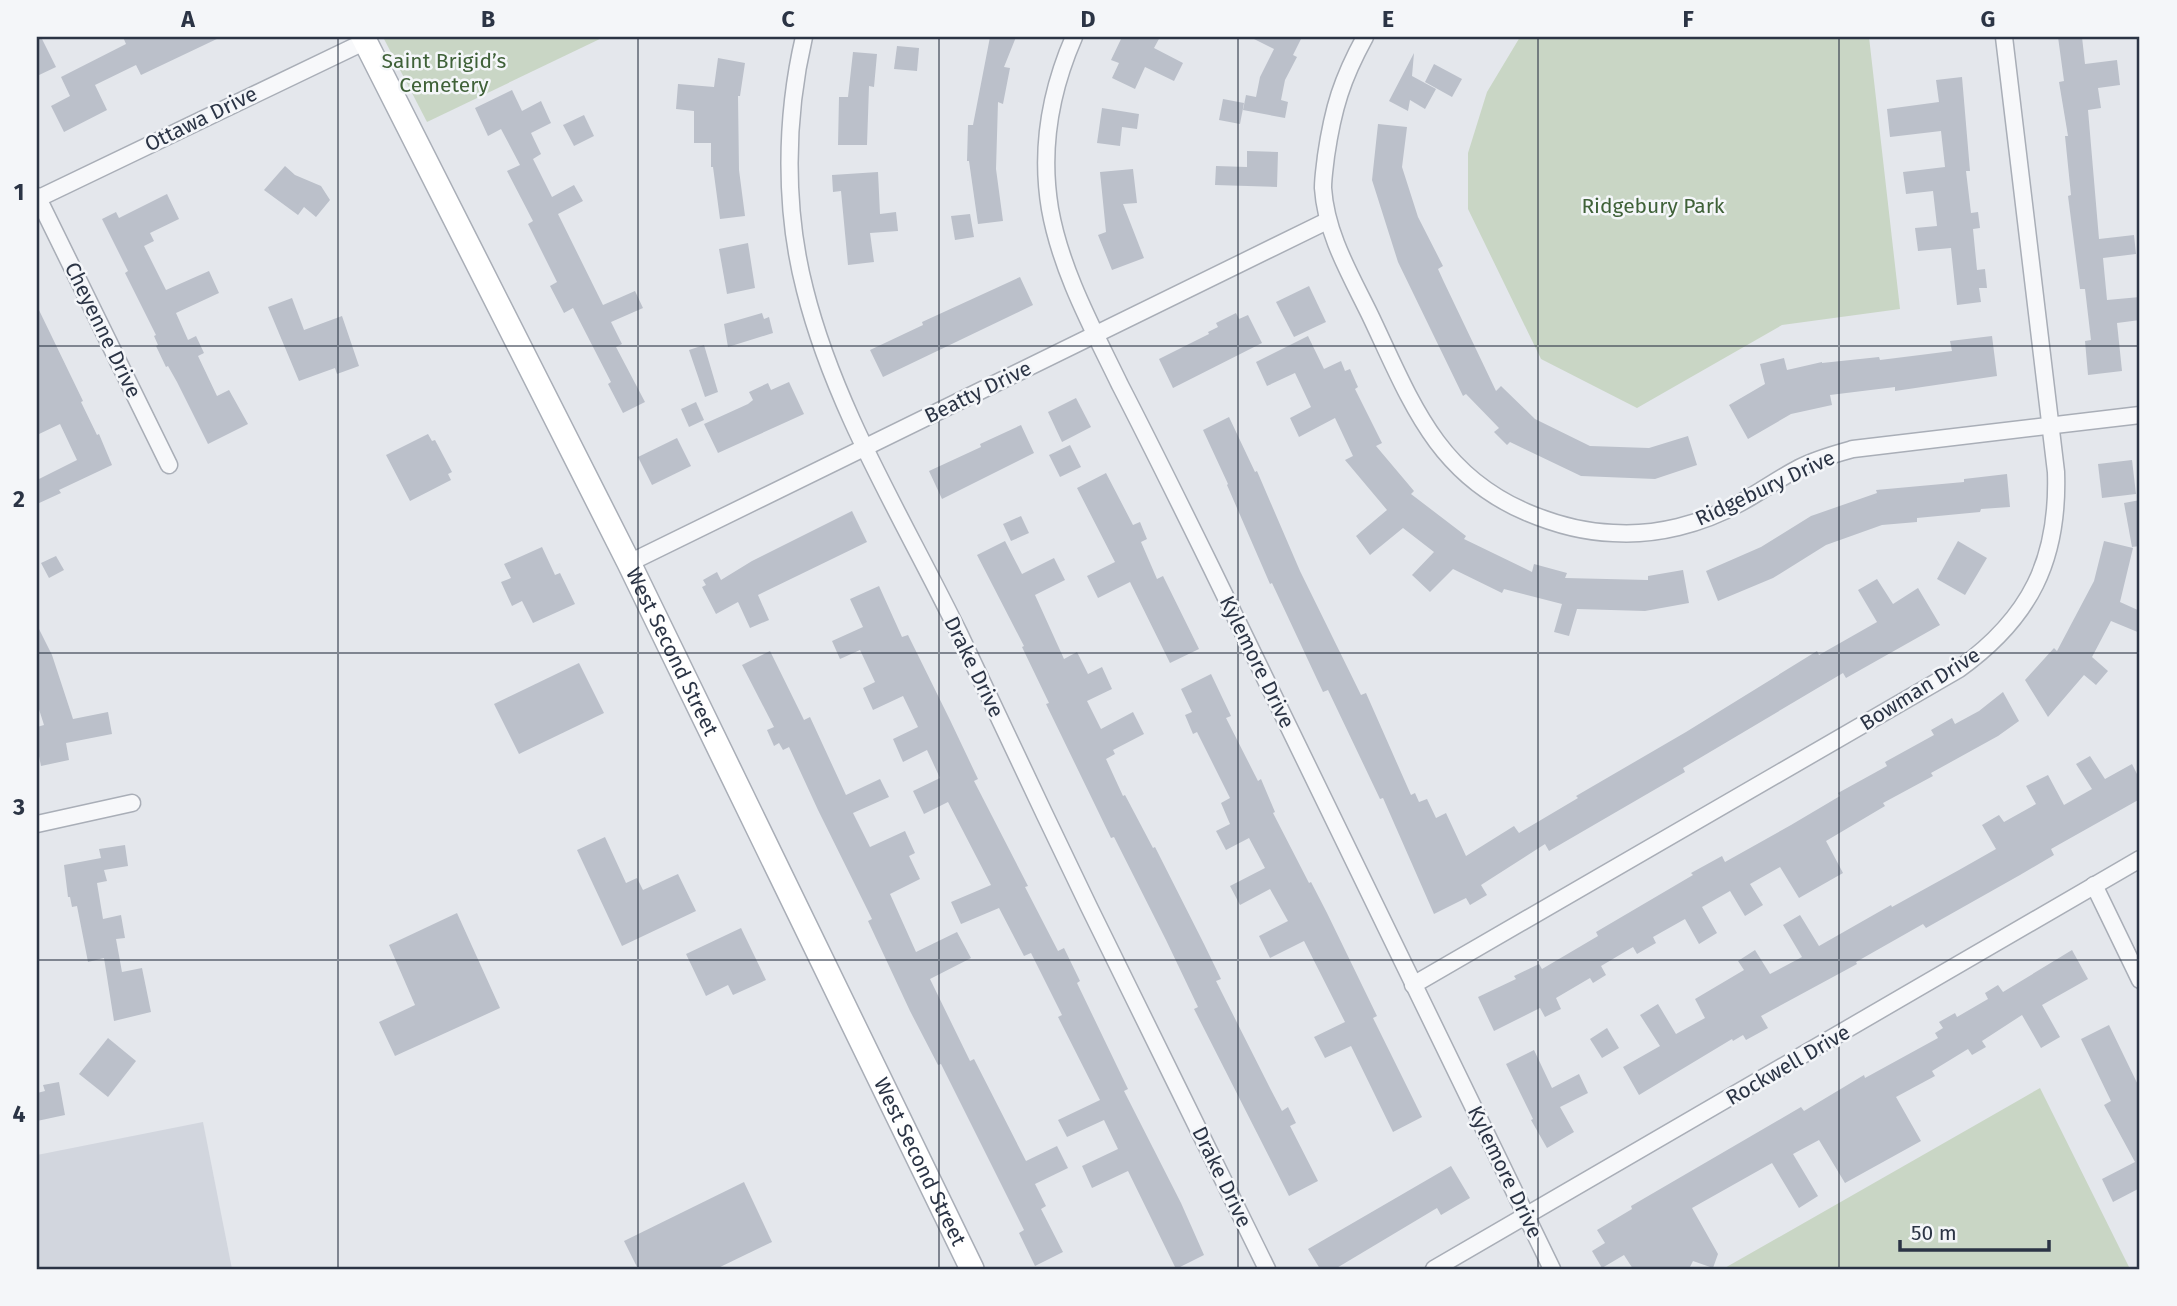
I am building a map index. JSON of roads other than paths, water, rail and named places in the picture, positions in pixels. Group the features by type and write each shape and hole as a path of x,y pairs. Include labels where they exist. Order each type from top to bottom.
{"main road":[{"name":"West Second Street","path":"364,39 629,563 972,1269"}],"street":[{"name":"Drake Drive","path":"804,37 791,115 792,205 798,261 817,334 833,378 1267,1269"},
{"name":"Kylemore Drive","path":"1074,37 1062,64 1046,137 1050,209 1059,247 1096,334 1552,1269"},
{"name":"Ridgebury Drive","path":"1365,37 1347,69 1333,113 1323,185 1327,221 1387,351 1431,435 1464,474 1490,495 1560,525 1615,534 1669,529 1720,513 1799,468 1853,449 2140,415"},
{"name":"Bowman Drive","path":"1413,985 1959,669 1986,650 2007,629 2025,605 2049,554 2056,497 2050,425 2004,37"},
{"name":"Ottawa Drive","path":"37,198 364,39"},
{"name":"Cheyenne Drive","path":"37,198 169,465"},
{"name":"Beatty Drive","path":"629,563 1327,221"},
{"path":"37,824 132,803"},
{"name":"Rockwell Drive","path":"1434,1269 2140,859"},
{"path":"2094,886 2140,980"}],"park label":[{"name":"Saint Brigid’s Cemetery","path":"444,73"},
{"name":"Ridgebury Park","path":"1653,206"}]}
